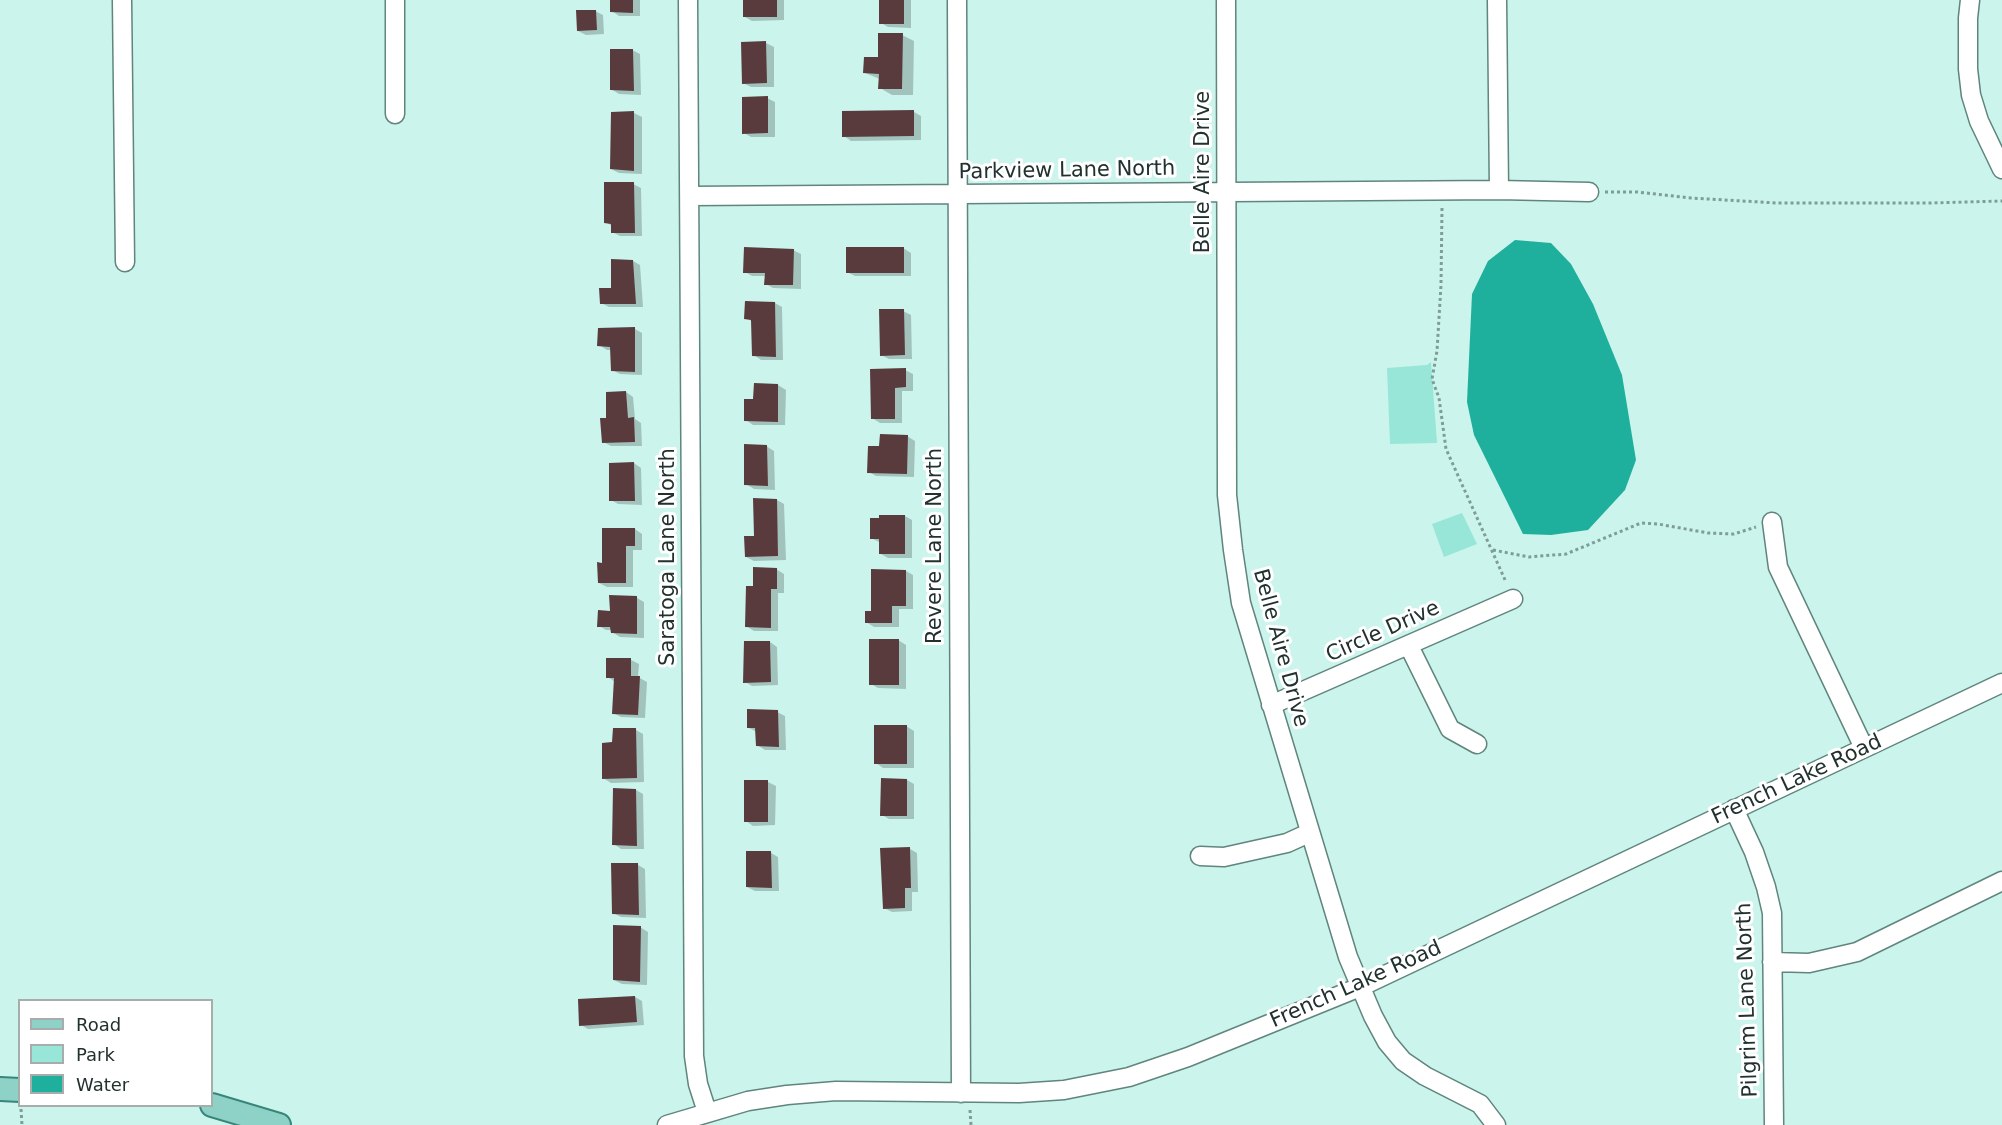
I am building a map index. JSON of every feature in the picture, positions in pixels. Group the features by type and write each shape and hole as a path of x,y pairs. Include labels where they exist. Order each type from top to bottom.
{"main road":[{"path":"0,1089 18,1089"},
{"path":"213,1105 279,1125"}],"street":[{"path":"122,0 125,262"},
{"path":"395,0 395,114"},
{"name":"Saratoga Lane North","path":"688,0 694,1056 698,1084 707,1112"},
{"name":"Revere Lane North","path":"957,0 961,1093"},
{"name":"Belle Aire Drive","path":"1226,0 1227,495 1241,603 1309,833 1348,957 1360,987 1387,1041 1403,1061 1425,1076 1480,1104 1496,1125"},
{"path":"1497,0 1498,190"},
{"path":"1970,0 1968,69 1971,95 1979,122 2002,169"},
{"name":"Parkview Lane North","path":"690,196 1226,191 1589,192"},
{"path":"1772,522 1778,567 1864,748"},
{"name":"Circle Drive","path":"1271,705 1513,599"},
{"path":"1409,646 1450,729 1477,744"},
{"name":"French Lake Road","path":"667,1125 748,1101 816,1092 1019,1093 1064,1090 1129,1077 1188,1057 1360,987 2002,683"},
{"name":"Pilgrim Lane North","path":"1734,808 1754,852 1772,913 1774,1125"},
{"path":"1200,856 1224,857 1287,843 1309,833"},
{"path":"1772,962 1809,963 1857,952 2002,881"}],"path":[{"path":"1442,191 1441,285 1437,351 1432,379 1439,398 1446,449 1513,599"},
{"path":"1589,192 1637,192 1777,203 2002,201"},
{"path":"1493,550 1529,557 1566,554 1641,523 1708,533 1734,534 1772,522"},
{"path":"21,1107 22,1125"}],"green space":[{"path":"1431,362 1437,443 1390,444 1387,368 1427,365"},
{"path":"1462,513 1477,544 1444,557 1432,524"}],"water":[{"path":"1515,240 1551,243 1571,264 1593,304 1622,375 1636,460 1625,490 1588,530 1551,535 1523,534 1474,435 1467,402 1472,294 1488,261"}],"building":[{"path":"610,0 633,0 633,13 610,12"},
{"path":"743,0 777,0 777,17 743,17"},
{"path":"879,0 904,0 904,24 879,24"},
{"path":"576,10 596,10 597,30 577,31"},
{"path":"878,33 903,33 902,89 878,89 879,74 863,73 864,57 878,57"},
{"path":"766,41 767,83 742,84 741,42"},
{"path":"610,49 633,49 634,91 610,90"},
{"path":"768,96 768,133 742,134 742,97"},
{"path":"914,110 914,136 842,137 842,111"},
{"path":"634,111 634,171 610,169 611,112"},
{"path":"604,182 634,182 635,233 611,233 611,224 604,223"},
{"path":"744,247 794,249 793,285 764,285 765,273 743,273"},
{"path":"846,247 904,247 904,273 846,273"},
{"path":"611,259 633,260 636,304 600,304 599,288 611,288"},
{"path":"745,301 775,302 776,357 752,356 751,320 744,319"},
{"path":"879,309 904,309 905,355 880,356"},
{"path":"635,327 635,372 611,371 610,347 597,346 598,328"},
{"path":"906,368 906,387 895,388 895,419 871,419 870,369"},
{"path":"754,383 778,384 778,422 744,421 744,399 753,399"},
{"path":"626,391 628,418 634,417 635,442 602,443 600,418 606,418 606,392"},
{"path":"880,434 908,435 907,474 867,473 868,446 879,446"},
{"path":"744,444 767,445 768,486 744,485"},
{"path":"634,462 635,501 609,501 609,463"},
{"path":"753,498 777,499 778,556 745,557 744,536 754,536"},
{"path":"879,515 905,515 905,554 879,554 879,539 870,539 870,518 879,518"},
{"path":"602,528 635,528 635,546 626,546 626,583 598,583 597,562 602,563"},
{"path":"753,567 777,568 777,589 771,589 771,628 745,627 746,586 753,586"},
{"path":"871,569 906,570 906,606 892,606 892,623 865,623 865,611 871,611"},
{"path":"609,595 637,596 637,634 611,633 610,627 597,627 598,610 610,611"},
{"path":"869,639 899,639 899,685 869,685"},
{"path":"744,641 770,641 771,682 743,683"},
{"path":"606,658 631,658 631,676 640,676 638,715 612,714 614,678 606,678"},
{"path":"747,709 778,710 779,747 756,746 755,728 747,728"},
{"path":"874,725 907,725 907,764 874,764"},
{"path":"613,728 636,728 637,778 602,779 602,743 612,742"},
{"path":"881,778 907,779 907,816 880,816"},
{"path":"744,780 768,780 768,822 744,822"},
{"path":"613,788 636,789 637,846 612,845"},
{"path":"910,847 911,888 905,888 905,908 883,909 880,848"},
{"path":"746,851 771,851 772,888 746,887"},
{"path":"611,863 638,863 639,915 612,914"},
{"path":"613,925 641,926 640,982 613,980"},
{"path":"635,996 637,1022 579,1026 578,999"}]}
